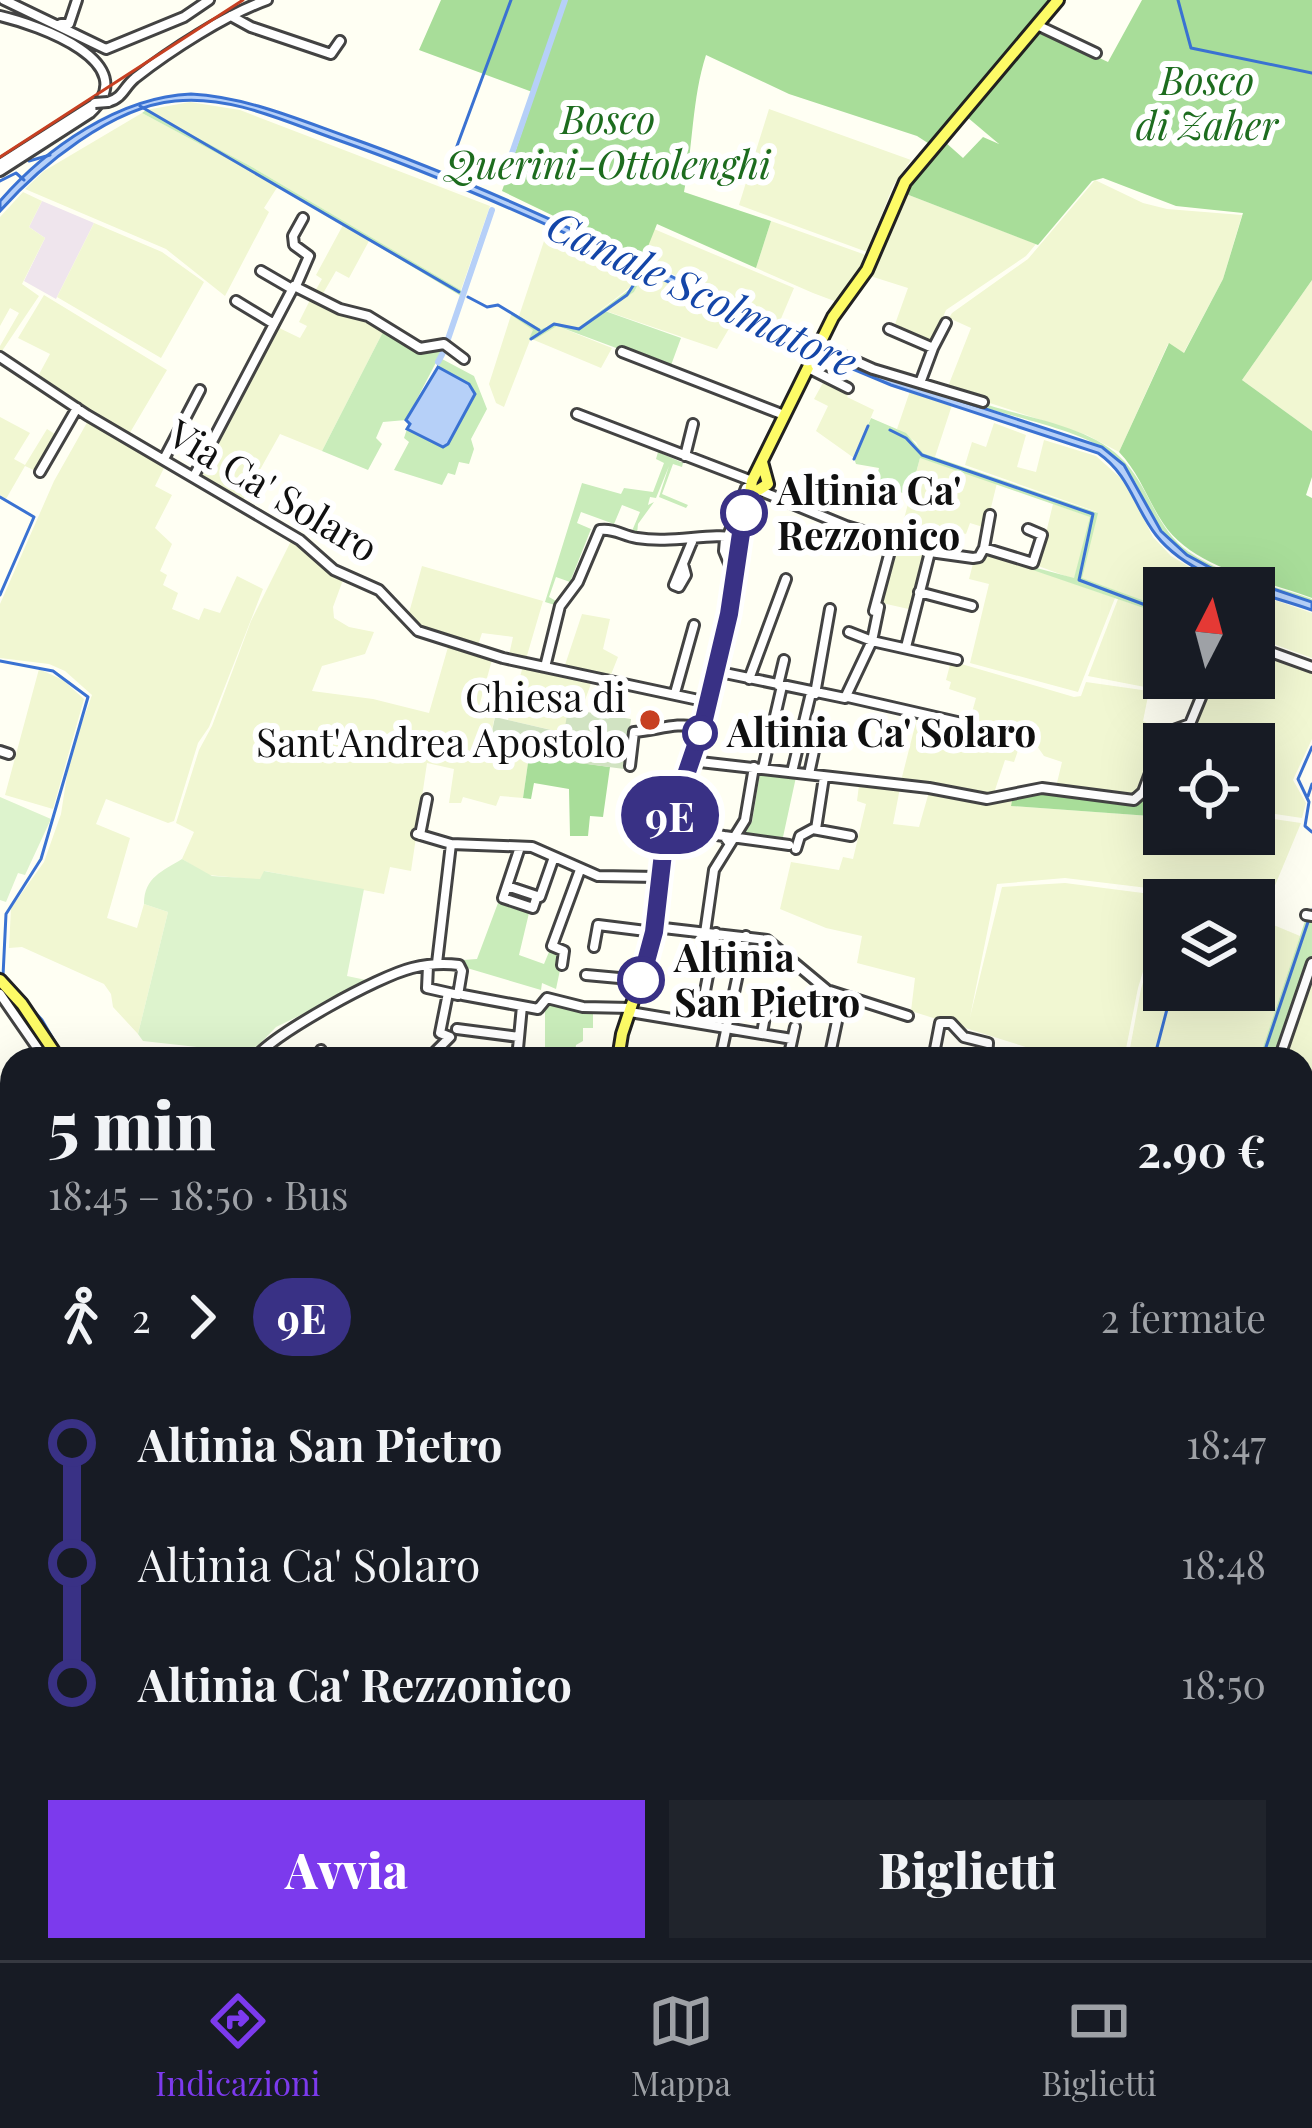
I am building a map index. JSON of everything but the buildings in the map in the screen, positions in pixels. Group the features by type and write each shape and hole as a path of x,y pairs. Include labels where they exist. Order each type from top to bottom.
{"main road":[{"path":"621,1047 655,929 667,826 702,728 715,671 735,577 731,538 755,489 761,460 836,311 867,270 911,173 1057,0"},
{"path":"0,987 43,1047"}],"street":[{"path":"7,0 66,26 77,0"},
{"path":"7,0 106,49 184,17 209,0"},
{"path":"0,168 95,104 121,97 137,76 231,16 267,0"},
{"path":"0,16 88,53 100,66 106,86 90,113 0,168"},
{"path":"231,16 331,54 340,40"},
{"path":"1037,25 1096,53"},
{"path":"194,477 309,256 295,245 293,236 303,218"},
{"path":"261,272 340,309 364,314 420,348 444,344 464,359"},
{"path":"236,301 274,324"},
{"path":"920,382 946,323"},
{"path":"889,328 933,348"},
{"path":"818,349 983,402"},
{"path":"622,352 784,416"},
{"name":"Via Ca' Solaro","path":"0,357 300,540 334,570 379,590 414,629 477,651 708,702"},
{"path":"808,368 848,388"},
{"path":"164,459 200,390"},
{"path":"40,472 77,408"},
{"path":"578,414 846,526 893,541 872,640 848,697"},
{"path":"685,456 693,424"},
{"path":"906,647 930,552 979,557 990,515"},
{"path":"984,548 1035,563 1042,535 1028,529"},
{"path":"545,667 561,604 578,582 600,530 633,538 692,542 703,537 731,538"},
{"path":"683,564 692,542"},
{"path":"749,679 786,579"},
{"path":"920,592 973,606"},
{"path":"792,772 830,609"},
{"path":"675,694 694,625"},
{"path":"849,632 957,660"},
{"path":"1275,654 1312,667"},
{"path":"699,1023 710,969 714,870 746,820 784,660"},
{"path":"715,671 966,724"},
{"path":"691,761 987,799 1042,788 1134,800 1143,792 1166,733 1188,726 1200,699"},
{"path":"630,766 634,732 660,730 673,723 702,728"},
{"path":"809,775 819,728 834,731"},
{"path":"816,829 824,777"},
{"path":"427,799 418,834 451,844 532,847 598,876 658,877"},
{"path":"630,818 793,847 801,835 816,829 851,836"},
{"path":"267,1047 282,1033 398,973 432,964 462,969 458,995 427,988 432,964 451,844"},
{"path":"520,847 503,898 533,908 554,857"},
{"path":"562,965 564,951 552,946 580,870"},
{"path":"594,947 598,925 746,936 772,943 838,1002 908,1016"},
{"path":"722,1047 746,936"},
{"path":"1284,1047 1312,963"},
{"path":"696,966 710,969"},
{"path":"586,975 641,980"},
{"path":"827,990 838,1002"},
{"path":"440,1047 450,1037 440,1033 448,994"},
{"path":"463,995 538,1009 547,998 792,1039"},
{"path":"830,1047 838,1002"},
{"path":"518,1047 522,1006"},
{"path":"762,1033 766,1011"},
{"path":"935,1047 940,1023 951,1023 964,1037 988,1042 988,1047"},
{"path":"790,1047 794,1027"},
{"path":"458,1030 519,1036"}],"shaded area":[{"path":"42,201 94,223 56,299 24,281 45,238 29,227"}],"green space":[{"name":"Bosco Querini-Ottolenghi","path":"441,0 1050,0 931,145 917,136 789,94 706,55 684,192 771,221 756,268 657,224 643,259 502,191 535,93 419,50"},
{"name":"Bosco di Zaher","path":"1142,0 1312,0 1312,280 1242,380 1312,431 1312,477 1306,495 1312,498 1312,598 1275,586 1275,567 1222,567 1192,552 1163,523 1119,452 1169,343 1184,353 1223,279 1243,213 1176,206 1103,178 1092,181 1038,245 901,192 960,121 963,123 945,142 963,158 983,137 999,144 967,117 1039,30 1108,62"},
{"path":"190,102 240,110 490,206 461,290 146,110"},
{"path":"769,109 911,160 893,186 867,252 739,205"},
{"path":"146,110 461,290 461,296 278,186 142,113"},
{"path":"142,113 278,186 225,296 166,249 25,189 44,171"},
{"path":"1095,180 1167,209 1242,215 1223,279 1183,354 1168,344 1119,452 1087,435 947,389 971,328 949,318 952,313 1028,259"},
{"path":"23,192 42,201 29,227 45,238 22,284 39,296 0,354 19,313 10,308 0,326 0,217"},
{"path":"901,192 1036,244 1026,256 946,310 932,343 894,327 908,288 867,275"},
{"path":"771,221 870,258 837,302 756,268"},
{"path":"94,223 162,252 204,282 161,358 57,297"},
{"path":"343,225 369,241 349,278 336,271 321,297 314,293 322,279 316,275"},
{"path":"654,229 794,288 777,328 643,259"},
{"path":"547,232 638,275 633,285 576,329 557,323 541,329 519,316"},
{"path":"641,269 645,271 634,292 605,311 681,338 670,368 557,326 529,339 533,330 511,315 541,329 558,323 576,329 630,289"},
{"path":"645,271 737,315 717,349 603,310 634,292"},
{"path":"1312,280 1312,431 1242,380"},
{"path":"44,295 167,370 128,436 37,378 50,354 18,338"},
{"path":"312,296 384,330 322,451 280,434 242,502 197,474 275,326 300,338 307,326 299,322"},
{"path":"511,315 534,330 504,407 496,403 489,384"},
{"path":"557,326 612,348 601,368 534,340"},
{"path":"384,330 415,349 442,351 406,420 383,422 376,438 382,444 368,470 322,451"},
{"path":"442,359 474,376 487,409 471,439 474,449 469,464 459,462 455,475 448,473 442,485 394,470 409,442 404,438 407,429 446,446 474,397 469,384 438,367"},
{"path":"825,379 874,410 854,458 816,431 828,406 814,399"},
{"path":"910,391 952,405 935,457 921,452 916,442 897,429"},
{"path":"983,407 1061,426 1112,450 1125,462 1178,543 1215,567 1207,566 1172,542 1134,479 1113,455 1068,432"},
{"path":"0,417 30,433 14,459 25,465 47,429 58,436 38,472 25,466 6,499 0,495"},
{"path":"871,418 906,433 923,453 1098,513 1082,578 1143,600 1143,608 995,557 1074,578 1090,517 920,458 910,495 875,485 879,468 856,464 854,458"},
{"path":"89,419 166,464 155,486 172,495 155,528 172,544 160,571 167,575 163,585 178,593 172,609 199,620 204,608 220,613 237,576 263,589 209,727 198,743 174,821 168,823 106,799 96,824 130,838 107,918 137,928 144,904 168,912 138,1034 113,1007 104,984 22,947 9,948 11,908 44,862 61,814 70,756 92,695 65,671 49,664 0,658 0,604 54,481"},
{"path":"994,423 1026,435 1017,467 1036,472 1044,440 1096,456 1125,482 1153,537 1189,567 1143,567 1143,600 1081,578 1097,512 965,465 972,442 986,447"},
{"path":"658,452 683,463 682,467 673,464 662,494 688,505 686,508 659,497 669,466 656,498 650,497 648,505 654,502 638,524 637,534 622,529 632,531 640,512 622,505 614,524 581,512 577,523 591,529 570,582 556,577 549,597 555,605 545,602 582,483 621,494 624,488 653,492 664,463 656,459"},
{"path":"920,458 997,483 986,528 970,523 966,534 941,527 935,549 929,548 913,610 882,603"},
{"path":"1053,504 1091,517 1074,579 1038,566"},
{"path":"292,539 343,580 334,618 374,632 365,654 322,666 312,691 429,713 448,647 492,660 478,710 495,715 488,751 529,756 523,798 500,796 496,806 463,797 461,803 449,803 454,769 427,763 411,871 390,867 384,894 265,871 260,880 208,875 182,859 194,832 176,823 199,750 251,621"},
{"path":"984,552 1115,598 1078,692 970,663 989,584 969,579 974,560"},
{"path":"422,566 543,601 526,659 509,655 513,637 482,633 477,648 407,620"},
{"path":"1275,587 1312,599 1275,590"},
{"path":"1118,599 1143,608 1143,687 1088,676"},
{"path":"1275,600 1312,613 1312,658 1275,645"},
{"path":"582,614 610,619 603,649 618,657 610,677 564,668"},
{"path":"1275,659 1312,672 1312,739 1293,780 1306,803 1302,818 1275,814 1275,723 1194,723 1204,699 1275,699"},
{"path":"951,661 1074,697 1081,696 1086,682 1143,690 1143,699 1147,699 1140,790 1133,796 1056,787 1062,762 1021,742 1014,762 1005,760 993,796 901,781 918,714 999,736 999,732 969,723 976,698 949,689 951,682 946,680"},
{"path":"523,666 592,681 581,711 568,710 565,733 508,720"},
{"path":"39,669 63,680 84,699 53,809 5,795"},
{"path":"568,709 631,719 624,769 488,751 495,717 564,733"},
{"path":"529,756 610,767 603,817 590,816 588,836 570,836 569,789 534,783 531,799 523,798"},
{"path":"760,773 796,777 783,837 742,835 752,822"},
{"path":"859,785 900,788 893,824 919,827 929,792 984,803 1012,798 1012,806 1143,815 1143,855 1275,855 1275,819 1301,823 1275,885 1275,879 1143,879 1143,887 1065,878 997,884 970,1017 1002,887 1065,883 1143,893 1143,972 1126,1047 1026,1047 911,1011 915,978 857,963 862,936 826,928 780,909 791,862 839,870 843,857 853,859 866,804 857,801"},
{"path":"1033,790 1143,801 1143,815 1011,806 1013,796"},
{"path":"0,797 51,819 25,875 18,873 6,902 0,900"},
{"path":"182,859 212,876 260,879 264,871 364,889 347,976 366,980 365,984 276,1027 257,1047 143,1041 138,1034 168,912 144,904 147,887"},
{"path":"498,903 529,913 519,955 544,964 551,947 564,951 556,989 542,983 541,990 467,968 463,960 477,959"},
{"path":"1306,918 1312,920 1312,957 1282,1047 1263,1047"},
{"path":"1275,926 1300,936 1275,1011"},
{"path":"1312,966 1312,1047 1286,1047"},
{"path":"1143,982 1143,1011 1275,1011 1263,1047 1130,1047"},
{"path":"545,1001 593,1010 593,1028 583,1028 583,1041 576,1047 545,1047"}],"water":[{"name":"Canale Scolmatore","path":"191,94 271,110 468,183 815,346 812,352 457,186 276,117 216,102 151,106 103,126 36,175 0,211 0,201 18,181 86,129 137,105"},
{"path":"821,349 894,379 1102,447 1124,465 1161,531 1187,555 1209,567 1188,563 1156,535 1125,481 1098,453 891,385 819,355"},
{"path":"438,367 469,384 475,394 443,447 407,429 406,420"},
{"path":"1275,590 1312,602 1312,610 1275,598"}],"waterway":[{"path":"447,173 511,0"},
{"path":"502,182 565,0"},
{"path":"1178,0 1191,48 1312,73"},
{"path":"140,106 459,292"},
{"path":"29,161 50,155"},
{"path":"0,181 16,173 24,180"},
{"path":"447,342 492,210"},
{"name":"Canale Scolmatore","path":"531,339 554,324 579,329 627,295 640,275"},
{"path":"468,297 487,307 498,305 539,330"},
{"path":"438,362 446,347"},
{"path":"854,459 868,426"},
{"path":"890,430 922,455 1093,514 1079,580 1143,604"},
{"path":"0,497 34,517 0,595"},
{"path":"0,661 53,671 88,697 41,859 6,914 3,976"},
{"path":"1312,747 1298,779 1309,802 1305,826 1312,832"},
{"path":"1308,796 1312,784"},
{"path":"1266,1047 1312,910"},
{"path":"0,973 42,1020 58,1047"},
{"path":"1157,1047 1167,1011"}],"railway":[{"path":"0,157 243,0"}],"bus line":[{"name":"9E","path":"641,980 654,932 665,836 702,728 729,614 744,513"}],"place":[{"name":"Altinia Ca' Rezzonico","path":"744,513"},
{"name":"Chiesa di Sant'Andrea Apostolo","path":"650,720"},
{"name":"Altinia Ca' Solaro","path":"700,733"},
{"name":"Altinia San Pietro","path":"641,980"}]}
